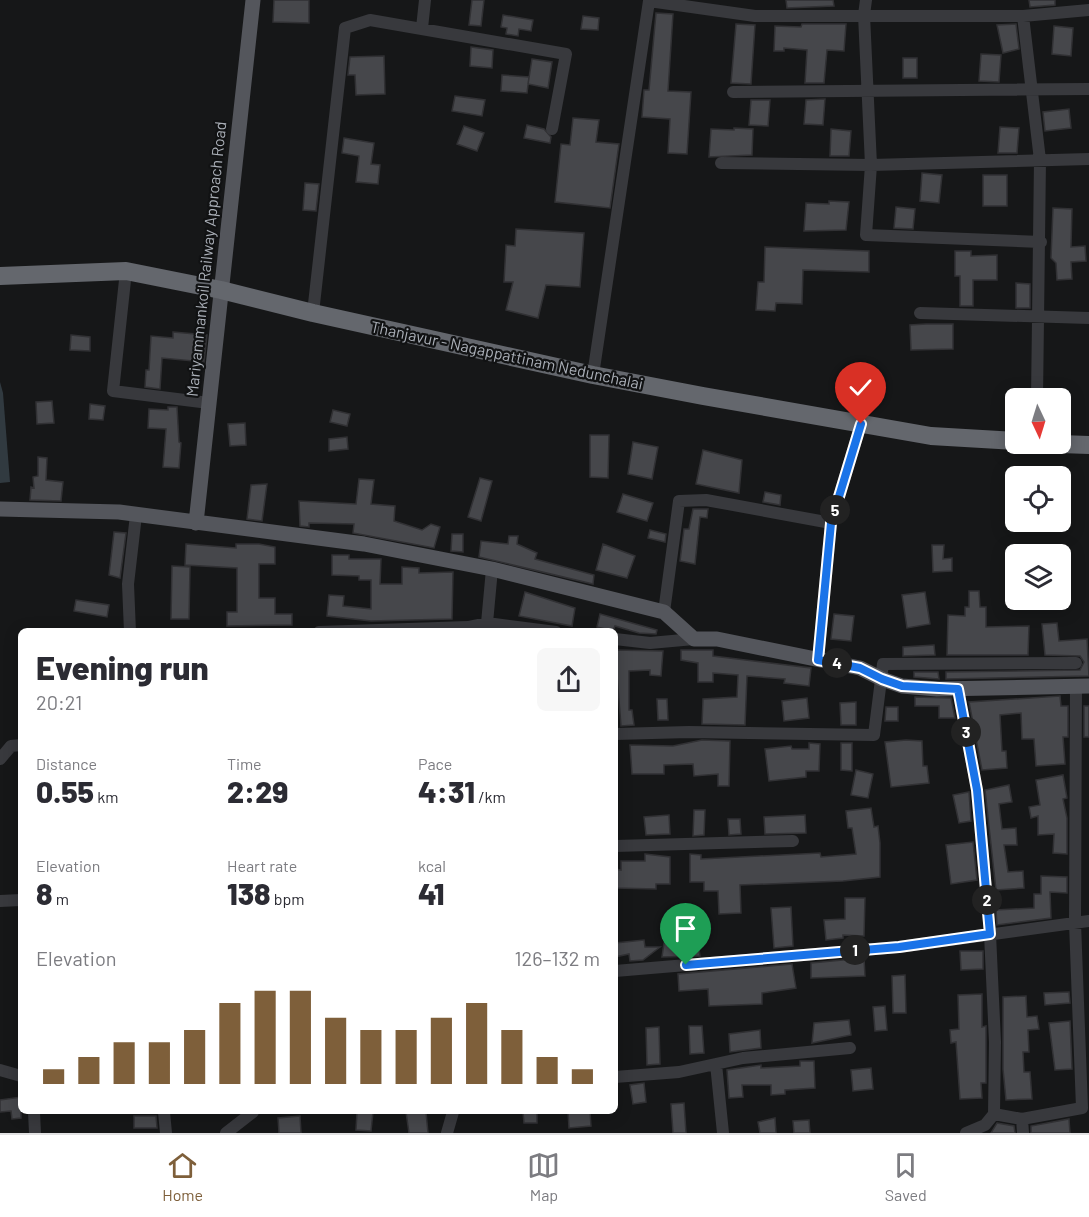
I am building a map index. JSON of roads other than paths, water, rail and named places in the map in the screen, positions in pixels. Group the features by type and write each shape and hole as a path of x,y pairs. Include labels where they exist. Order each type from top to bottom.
{"highway":[{"name":"Thanjavur - Nagappattinam Nedunchalai","path":"0,276 126,271 221,290 313,313 593,375 931,436 1005,440"},
{"path":"1071,444 1089,445"}],"main road":[{"name":"Mariyammankoil Railway Approach Road","path":"196,523 253,0"},
{"path":"0,509 136,514 364,544 492,569 664,612 694,639 717,639 860,668 902,686 958,689 1083,686"}],"street":[{"path":"422,28 425,0"},
{"path":"593,375 649,0 755,16 1023,16 1089,10"},
{"path":"866,0 864,15 871,165 866,235 1041,242"},
{"path":"1023,16 1040,160 1041,242 1037,388"},
{"path":"313,313 345,28 370,20 566,54 552,129"},
{"path":"733,92 1089,88"},
{"path":"721,163 871,165 1089,159"},
{"path":"126,271 113,391 209,402"},
{"path":"920,313 1089,318"},
{"path":"818,660 831,523 861,424"},
{"path":"664,612 679,501 706,500 831,523"},
{"path":"130,628 129,584 136,514"},
{"path":"438,628 484,627 492,569"},
{"path":"618,639 650,643 694,639"},
{"path":"618,735 689,732 874,735 883,664 1076,663"},
{"path":"994,1114 1022,1119 1085,1109 1075,923 1083,686"},
{"path":"958,689 977,790 990,934 994,1114 985,1125 966,1133"},
{"path":"0,759 11,746 18,745"},
{"path":"618,846 793,841"},
{"path":"0,901 18,900"},
{"path":"618,971 899,947 1089,921"},
{"path":"618,1077 679,1072 743,1058 850,1048"},
{"path":"716,1064 723,1133"},
{"path":"0,1070 18,1075"},
{"path":"34,1114 35,1133"},
{"path":"164,1114 166,1133"},
{"path":"226,1133 250,1114"},
{"path":"447,1133 452,1114"},
{"path":"1022,1119 1023,1133"}]}
